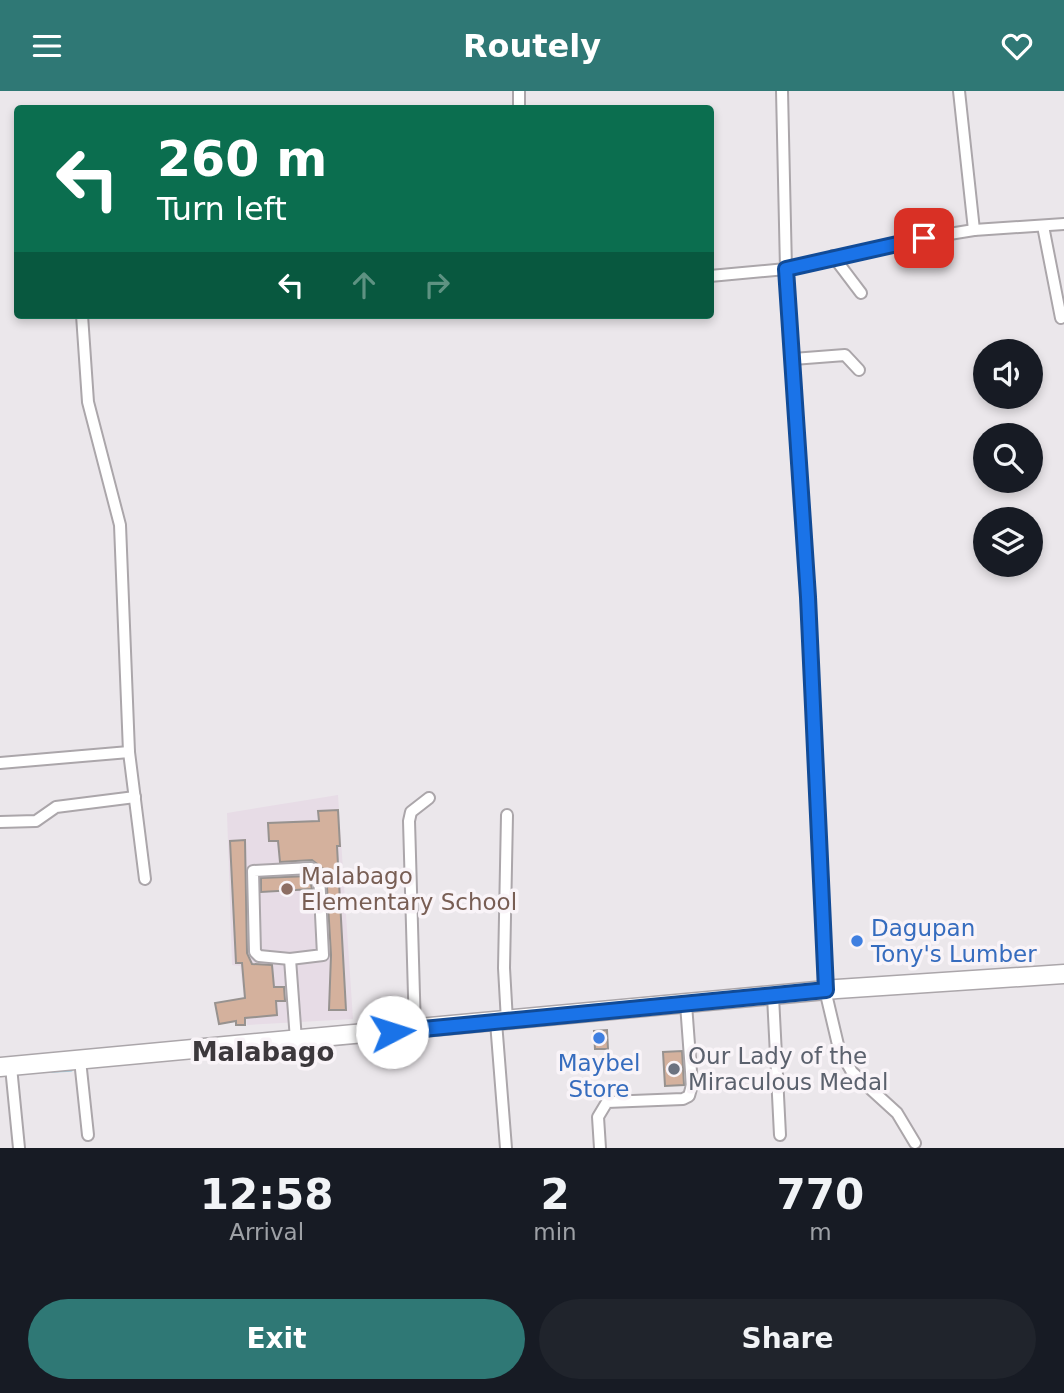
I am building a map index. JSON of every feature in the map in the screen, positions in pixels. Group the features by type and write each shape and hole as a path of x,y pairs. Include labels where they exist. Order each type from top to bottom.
{"highway":[{"path":"6,1067 826,990 1064,974"}],"street":[{"path":"782,91 786,269 808,597 828,1015 839,1049 852,1072 897,1113 915,1143"},
{"path":"959,91 974,230"},
{"path":"714,276 786,269 833,256 974,230 1064,224"},
{"path":"1043,226 1061,318"},
{"path":"833,256 861,293"},
{"path":"82,319 88,402 121,535 129,752 145,879"},
{"path":"793,359 845,355 859,370"},
{"path":"0,763 129,752"},
{"path":"0,823 36,821 56,807 135,797"},
{"path":"415,1030 409,821 411,812 429,797"},
{"path":"506,1148 502,1022 507,815"},
{"path":"311,867 319,871 324,953 320,958 290,959 259,956 255,952 252,874 256,870 311,867"},
{"path":"290,959 296,1040"},
{"path":"773,996 780,1135"},
{"path":"600,1148 598,1117 607,1101 683,1099 689,1096 692,1085 686,1004"},
{"path":"80,1060 88,1135"},
{"path":"6,1067 19,1148"}],"shaded area":[{"name":"Malabago Elementary School","path":"338,795 353,1019 247,1025 240,966 232,965 227,813"}],"building":[{"path":"338,810 340,846 337,846 346,1010 329,1010 331,955 326,871 312,860 280,862 278,841 269,841 268,823 319,821 318,811"},
{"path":"245,840 247,953 252,964 272,965 274,987 284,987 285,1001 276,1001 277,1015 245,1018 245,1025 236,1025 236,1021 219,1024 215,1003 245,998 242,963 236,963 230,841"},
{"path":"309,876 312,889 261,892 261,878"},
{"path":"607,1030 608,1049 595,1049 594,1031"},
{"name":"Our Lady of the Miraculous Medal","path":"682,1051 684,1085 665,1086 663,1052"}],"waterway":[{"path":"52,1071 71,1070"}],"place":[{"name":"Malabago Elementary School","path":"287,889"},
{"name":"Dagupan Tony's Lumber","path":"857,941"},
{"name":"Maybel Store","path":"599,1038"},
{"name":"Our Lady of the Miraculous Medal","path":"674,1069"}],"district":[{"name":"Malabago","path":"263,1052"}],"route":[{"path":"392,1032 826,990 808,597 786,269 833,256 924,238"}]}
